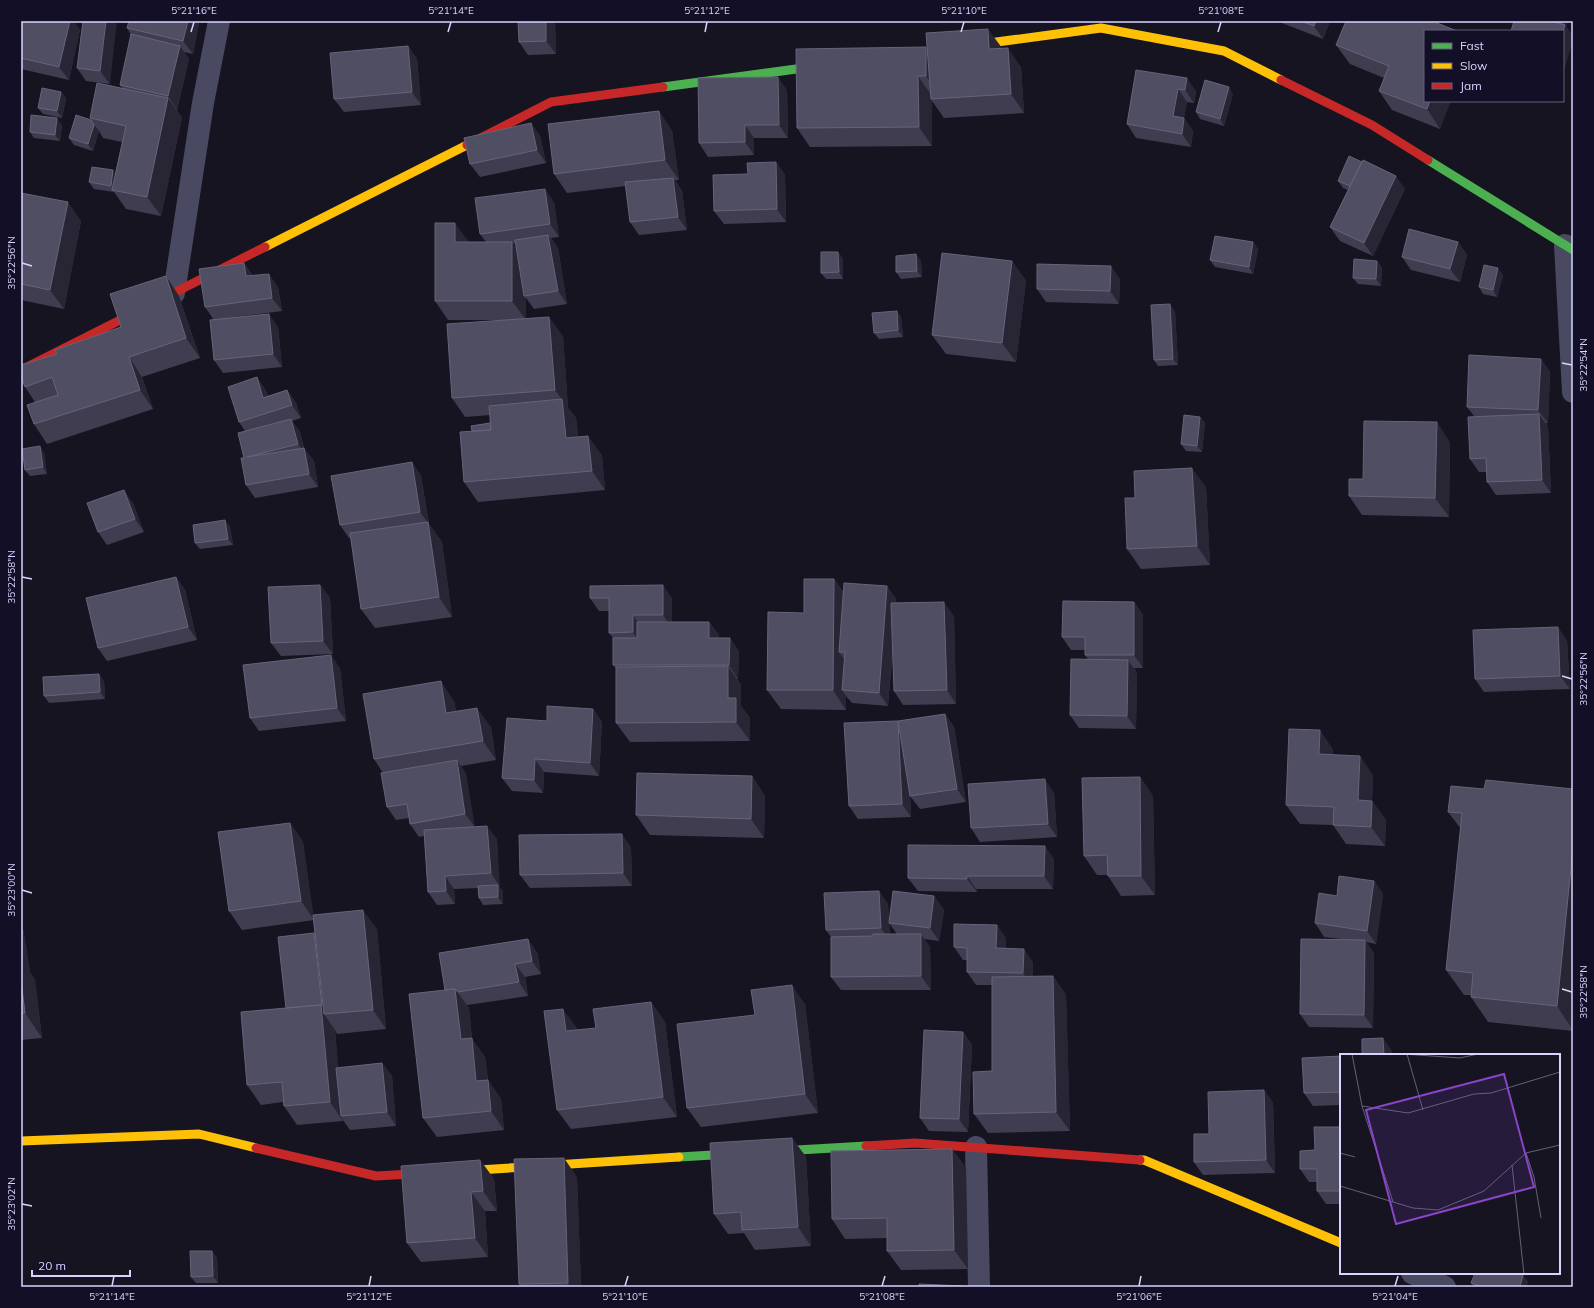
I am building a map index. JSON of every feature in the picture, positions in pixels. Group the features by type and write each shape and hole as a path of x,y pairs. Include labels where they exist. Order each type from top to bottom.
{"street":[{"path":"174,293 203,104 219,21"},
{"path":"960,47 1101,28 1224,50 1372,125 1569,248 1573,392"},
{"path":"21,370 551,102 834,64"},
{"path":"21,1141 199,1134 376,1176 915,1143 976,1147 1144,1160 1340,1243"},
{"path":"976,1147 979,1287"},
{"path":"1414,1274 1445,1287"}],"building":[{"path":"21,21 70,21 59,67 21,58"},
{"path":"83,21 106,21 100,71 77,68"},
{"path":"129,21 188,21 183,41 127,28"},
{"path":"518,21 546,21 546,41 519,42"},
{"path":"1301,21 1316,21 1314,26"},
{"path":"1346,21 1432,21 1454,30 1424,30 1424,102 1430,102 1427,109 1379,91 1389,66 1336,45"},
{"path":"1514,21 1551,21 1565,25 1563,30 1511,30"},
{"path":"988,29 989,49 1008,48 1011,94 931,99 926,33"},
{"path":"131,34 180,46 168,96 120,85"},
{"path":"408,46 412,92 334,99 330,53"},
{"path":"926,47 926,76 918,76 919,127 797,128 796,49"},
{"path":"1136,70 1187,78 1185,90 1178,89 1173,116 1184,118 1182,134 1127,124"},
{"path":"778,77 779,125 745,125 745,142 699,143 698,78"},
{"path":"1205,80 1229,87 1220,119 1196,112"},
{"path":"97,83 168,98 147,197 112,190 126,126 90,118"},
{"path":"42,88 61,92 57,111 38,108"},
{"path":"659,111 665,160 554,174 548,124"},
{"path":"31,115 57,118 55,135 30,132"},
{"path":"76,115 91,120 94,125 88,144 69,138"},
{"path":"531,123 537,150 470,164 464,138"},
{"path":"1349,156 1362,162 1350,186 1338,181"},
{"path":"1363,160 1396,176 1364,243 1330,227"},
{"path":"776,162 777,209 714,211 713,175 748,174 747,163"},
{"path":"92,167 113,170 111,186 89,182"},
{"path":"673,178 678,217 630,222 625,182"},
{"path":"545,189 550,224 480,234 475,198"},
{"path":"21,193 68,202 50,290 21,284"},
{"path":"435,223 455,223 455,242 512,242 512,301 435,301"},
{"path":"1409,229 1458,242 1450,269 1402,257"},
{"path":"548,235 558,291 524,296 515,240"},
{"path":"1215,236 1253,242 1249,267 1210,260"},
{"path":"821,252 838,252 839,272 821,273"},
{"path":"942,253 1012,261 1002,343 932,335"},
{"path":"916,254 917,271 896,272 896,256"},
{"path":"1354,259 1377,261 1376,279 1353,278"},
{"path":"244,263 246,276 269,274 272,298 205,307 199,269"},
{"path":"1037,264 1111,266 1110,291 1037,289"},
{"path":"1484,265 1498,268 1493,290 1479,287"},
{"path":"166,276 186,338 129,357 140,390 34,424 27,405 58,395 52,377 25,387 21,377 21,365 57,354 55,350 121,327 110,294"},
{"path":"1170,304 1173,359 1154,360 1151,305"},
{"path":"897,311 898,330 874,333 872,313"},
{"path":"269,314 273,354 214,360 210,320"},
{"path":"549,317 555,390 452,398 447,324"},
{"path":"1469,355 1541,359 1538,410 1467,407"},
{"path":"257,377 263,398 287,390 292,405 239,422 228,387"},
{"path":"562,399 566,438 588,436 592,471 464,482 460,432 491,430 489,406"},
{"path":"1539,414 1542,480 1487,482 1486,458 1470,459 1468,417"},
{"path":"1184,415 1200,417 1197,446 1181,444"},
{"path":"291,419 298,444 247,457 304,448 309,474 246,485 241,458 244,458 238,433"},
{"path":"1364,421 1437,422 1435,498 1349,496 1349,479 1363,479"},
{"path":"490,423 491,430 472,431 471,426"},
{"path":"40,446 43,467 25,470 22,449"},
{"path":"412,462 420,512 340,525 331,476"},
{"path":"1192,468 1197,546 1127,549 1125,498 1135,498 1134,471"},
{"path":"124,490 135,519 98,532 87,503"},
{"path":"225,520 228,539 195,543 193,525"},
{"path":"428,522 439,597 361,609 350,533"},
{"path":"176,577 188,627 98,648 86,598"},
{"path":"804,579 834,579 833,690 767,690 768,612 804,613"},
{"path":"844,583 887,586 879,693 842,690 845,652 839,652"},
{"path":"320,585 323,641 271,643 268,587"},
{"path":"663,585 663,615 633,615 633,632 609,633 609,598 590,598 590,586"},
{"path":"1063,601 1134,602 1134,655 1085,655 1085,637 1062,637"},
{"path":"944,602 947,690 894,691 891,603"},
{"path":"637,622 709,622 709,638 730,638 729,665 613,665 613,638 637,638"},
{"path":"1558,627 1560,676 1475,679 1473,630"},
{"path":"331,655 337,708 250,718 243,665"},
{"path":"1071,659 1128,660 1127,716 1070,715"},
{"path":"728,666 728,698 736,698 736,722 616,723 616,667"},
{"path":"99,674 100,692 44,696 43,677"},
{"path":"441,681 446,713 477,708 483,741 374,759 363,694"},
{"path":"547,706 593,709 590,763 535,759 534,780 502,778 507,718 547,721"},
{"path":"945,714 957,789 910,796 898,721"},
{"path":"898,721 902,804 849,806 844,723"},
{"path":"1289,729 1320,730 1319,754 1360,756 1358,800 1372,801 1371,827 1333,825 1334,807 1286,805"},
{"path":"457,760 465,814 410,824 407,804 387,807 381,773"},
{"path":"637,773 752,776 751,819 636,815"},
{"path":"1140,777 1141,876 1108,876 1107,855 1084,856 1082,778"},
{"path":"1045,779 1048,824 971,828 968,784"},
{"path":"1486,780 1573,789 1573,848 1557,1006 1471,997 1473,973 1446,970 1462,813 1448,812 1451,786 1484,789"},
{"path":"290,823 301,901 229,911 218,832"},
{"path":"487,826 491,873 445,876 446,891 428,892 424,830"},
{"path":"622,834 623,873 520,875 519,835"},
{"path":"908,845 1045,846 1044,876 967,876 967,879 908,878"},
{"path":"1339,876 1374,881 1367,931 1315,923 1319,893 1337,896"},
{"path":"498,885 498,897 479,898 478,886"},
{"path":"879,891 881,928 826,930 824,893"},
{"path":"893,891 934,896 930,928 889,923"},
{"path":"363,910 373,1010 324,1014 313,915"},
{"path":"954,924 997,925 996,948 1024,949 1023,973 967,972 967,948 954,947"},
{"path":"314,933 322,1006 286,1008 278,937"},
{"path":"873,934 921,934 921,976 831,977 831,937 873,936"},
{"path":"528,939 532,961 515,964 519,982 458,992 455,989 445,990 439,953"},
{"path":"1301,939 1365,940 1364,1015 1300,1014"},
{"path":"1053,976 1056,1112 974,1114 973,1072 992,1071 992,977"},
{"path":"21,981 25,1013 21,1013"},
{"path":"792,985 805,1094 687,1108 677,1024 755,1015 751,990"},
{"path":"455,989 461,1039 472,1038 476,1081 488,1080 491,1111 423,1118 409,994"},
{"path":"651,1002 663,1097 557,1110 544,1011 563,1009 566,1031 596,1028 593,1009"},
{"path":"321,1005 330,1102 284,1106 282,1082 247,1085 241,1012"},
{"path":"924,1030 963,1032 959,1119 920,1118"},
{"path":"1383,1038 1384,1054 1362,1054 1362,1039"},
{"path":"1340,1056 1340,1092 1304,1093 1302,1058"},
{"path":"382,1063 387,1112 341,1116 336,1068"},
{"path":"1264,1090 1266,1160 1194,1162 1194,1134 1209,1134 1208,1092"},
{"path":"1314,1127 1340,1127 1340,1191 1317,1191 1317,1169 1300,1169 1300,1151 1315,1150"},
{"path":"792,1138 798,1227 742,1230 741,1212 714,1214 710,1143"},
{"path":"952,1149 954,1250 887,1251 887,1218 832,1219 831,1151"},
{"path":"564,1158 568,1283 519,1284 514,1159"},
{"path":"480,1160 483,1191 471,1192 475,1238 407,1243 401,1166"},
{"path":"190,1251 212,1251 213,1276 191,1277"},
{"path":"1475,1274 1523,1275 1520,1287 1484,1287 1471,1283"},
{"path":"919,1284 964,1286 964,1287 919,1287"}],"traffic: fast":[{"path":"663,87 826,65"},
{"path":"1428,160 1573,250"},
{"path":"679,1157 866,1146"}],"traffic: slow":[{"path":"967,46 1101,28 1224,51 1281,80"},
{"path":"265,247 467,145"},
{"path":"21,1141 199,1134 256,1148"},
{"path":"447,1172 679,1157"},
{"path":"1140,1160 1144,1160 1340,1243"}],"traffic: jam":[{"path":"1281,80 1372,125 1428,160"},
{"path":"467,145 551,102 663,87"},
{"path":"21,370 265,247"},
{"path":"866,1146 915,1143 1140,1160"},
{"path":"256,1148 376,1176 447,1172"}]}
